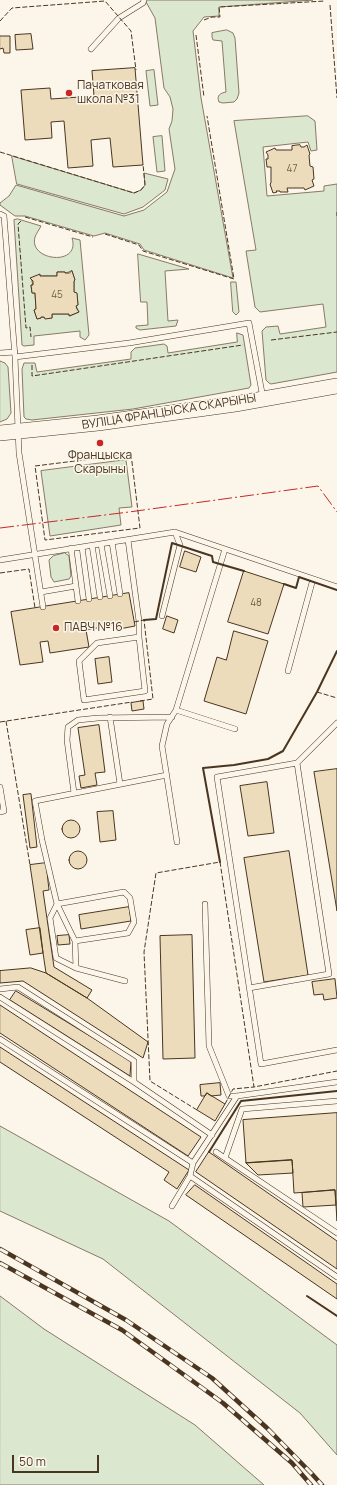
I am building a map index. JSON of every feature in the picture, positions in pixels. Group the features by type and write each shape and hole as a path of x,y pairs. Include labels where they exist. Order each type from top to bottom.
{"main road":[{"name":"ВУЛІЦА ФРАНЦЫСКА СКАРЫНЫ","path":"0,433 98,423 235,404 337,386"}],"lane":[{"path":"91,49 119,18 143,3 144,0"},
{"path":"0,214 4,216 15,354 19,453 43,607"},
{"path":"0,353 15,354 129,343 249,322 264,398"},
{"path":"0,560 175,532 337,587"},
{"path":"162,616 180,545 175,532"},
{"path":"128,540 139,621 139,637 145,690 84,700 79,661 97,643 139,637"},
{"path":"112,542 120,594"},
{"path":"101,544 110,596"},
{"path":"92,545 100,598"},
{"path":"82,547 89,599"},
{"path":"71,548 78,601"},
{"path":"177,842 162,746 168,724 176,710 226,549"},
{"path":"288,671 313,579"},
{"path":"41,592 76,586"},
{"path":"176,710 235,729"},
{"path":"74,793 67,740 68,727 78,720 110,717 172,717"},
{"path":"110,717 120,784"},
{"path":"337,723 297,763 217,777 261,1064 337,1050"},
{"path":"249,988 329,974 297,763"},
{"path":"76,968 75,941 57,904 42,840 35,801 166,775"},
{"path":"0,787 4,811 0,812"},
{"path":"57,904 124,892 130,898 134,922 128,933 75,941"},
{"path":"57,904 50,918 56,958 76,968 125,981"},
{"path":"205,904 209,1046 230,1096 337,1082"},
{"path":"0,989 18,987 134,1062 134,1082"},
{"path":"0,997 134,1082 212,1134"},
{"path":"0,1039 192,1163"},
{"path":"172,1206 190,1176 192,1163 237,1096"},
{"path":"225,1158 242,1109 337,1101"},
{"path":"216,1152 337,1233"},
{"path":"190,1176 337,1277"}],"green space":[{"path":"146,0 313,0 219,7 219,16 204,17 193,31 201,98 233,278 144,250 140,244 105,233 94,236 25,216 15,216 0,205 0,203 9,196 16,185 124,216 144,210 167,192 175,169 169,129 172,121 173,109 170,97 164,88 155,18"},
{"path":"227,30 233,33 235,38 239,93 234,102 223,103 219,102 218,98 221,94 226,92 222,41 213,40 212,33"},
{"path":"154,70 158,105 150,106 146,71"},
{"path":"308,116 315,121 317,150 311,151 308,142 263,147 267,196 324,191 324,186 337,184 337,372 271,384 266,380 262,331 266,327 278,326 280,334 326,327 323,304 260,312 255,307 246,251 256,250 234,121"},
{"path":"162,136 165,171 157,172 153,137"},
{"path":"12,156 134,193 141,190 145,185 144,173 168,179 165,190 143,207 124,214 17,184"},
{"path":"18,219 41,226 35,237 35,245 39,251 46,256 62,257 69,253 73,247 72,238 80,240 89,335 85,340 80,337 80,331 34,336 34,345 22,345 14,220","holes":["72,271 75,280 74,292 77,294 78,305 76,306 79,312 70,316 69,314 52,314 52,318 41,317 37,319 34,310 36,309 35,293 32,293 31,285 33,285 31,278 40,275 57,276 57,272 65,273"]},
{"path":"138,254 189,269 165,271 168,321 178,320 176,326 140,330 136,328 136,326 148,325 147,302 141,302"},
{"path":"231,282 236,282 239,312 236,315 233,312"},
{"path":"237,333 243,335 251,385 249,388 133,409 32,420 24,417 22,369 24,363 35,363 37,372 131,359 131,352 135,348 164,344 167,346 168,353 237,342"},
{"path":"0,361 5,363 8,367 11,413 7,419 0,422"},
{"path":"126,460 132,507 119,508 121,525 50,536 41,471"},
{"path":"65,553 69,556 71,576 69,579 54,582 51,577 49,560 53,556"},
{"path":"0,1126 169,1221 337,1345 337,1455 300,1413 103,1259 0,1211"},
{"path":"0,1296 44,1329 195,1425 264,1485 0,1485"}],"building":[{"path":"31,34 33,49 16,50 15,35"},
{"path":"0,36 10,36 10,53 4,53 3,48 0,49"},
{"path":"135,68 143,165 113,167 110,138 91,140 93,166 68,168 64,121 51,122 52,138 25,140 21,90 50,88 51,99 94,96 92,71"},
{"path":"300,145 301,147 304,147 307,145 310,154 310,166 313,167 314,179 312,180 314,186 305,190 304,188 287,188 288,192 276,191 277,192 273,193 270,184 271,167 267,167 266,159 268,159 268,155 266,152 275,148 276,150 292,150 292,146"},
{"path":"72,271 75,280 74,292 77,293 78,305 76,306 79,312 69,316 69,314 52,314 52,318 45,319 44,317 41,317 37,319 34,310 36,309 35,293 32,293 31,285 33,285 33,281 30,278 40,274 40,276 57,276 57,272 69,273"},
{"path":"185,551 201,557 196,572 180,567"},
{"path":"244,571 284,584 268,634 228,622"},
{"name":"ПАВЧ №16","path":"129,593 135,626 114,630 113,625 86,630 89,647 50,653 48,641 40,642 43,662 20,665 11,612"},
{"path":"167,616 178,620 174,633 163,629"},
{"path":"234,631 268,641 246,714 204,701 217,657 226,660"},
{"path":"109,657 112,682 98,684 95,659"},
{"path":"143,701 144,709 132,711 131,703"},
{"path":"99,725 105,772 95,773 97,785 81,788 79,776 85,775 78,728"},
{"path":"337,769 337,911 314,772"},
{"path":"267,782 274,833 248,836 240,786"},
{"path":"31,794 37,847 30,848 23,795"},
{"path":"113,811 116,840 100,842 97,812"},
{"path":"71,820 77,823 80,829 77,835 71,838 65,835 62,829 65,823"},
{"path":"78,851 84,854 87,860 84,866 78,869 72,866 69,860 72,854"},
{"path":"289,851 308,975 264,982 244,858"},
{"path":"46,863 49,890 43,891 54,967 92,990 87,998 46,973 30,865"},
{"path":"129,907 131,921 81,929 79,915"},
{"path":"40,928 43,953 30,955 26,930"},
{"path":"69,935 70,944 58,945 57,936"},
{"path":"192,935 195,1058 163,1059 160,936"},
{"path":"31,968 46,973 87,998 148,1042 143,1058 23,981 0,983 0,971"},
{"path":"335,979 337,998 324,1000 323,994 314,995 312,982"},
{"path":"16,991 131,1061 130,1076 10,1000"},
{"path":"0,1005 201,1137 188,1156 0,1033"},
{"path":"0,1047 189,1170 177,1189 164,1180 169,1172 0,1062"},
{"path":"220,1083 221,1095 211,1096 207,1093 205,1096 201,1096 200,1085"},
{"path":"207,1093 225,1104 215,1121 197,1110"},
{"path":"337,1113 337,1221 335,1190 294,1193 292,1160 246,1163 243,1120"},
{"path":"209,1152 337,1241 337,1269 196,1172"},
{"path":"292,1160 293,1173 258,1175 246,1163"},
{"path":"195,1185 337,1284 337,1299 186,1195"},
{"path":"335,1190 336,1205 303,1207 302,1193"}],"railway":[{"path":"0,1249 126,1320 212,1378 267,1428 322,1485"},
{"path":"0,1263 122,1330 223,1403 292,1463 311,1485"}],"fence":[{"path":"0,21 12,8 105,1 131,31 136,70"},
{"path":"204,20 212,17 220,17 219,7 325,1"},
{"path":"330,5 337,98"},
{"path":"196,35 204,97"},
{"path":"105,234 139,245 143,251 234,279 207,116"},
{"path":"0,152 134,193 141,190 145,185 143,164"},
{"path":"25,217 93,237"},
{"path":"21,221 18,224 26,328 30,327 31,337"},
{"path":"271,340 337,332"},
{"path":"32,365 32,376 243,345"},
{"path":"131,454 140,528 45,540 35,466 131,454"},
{"path":"0,573 29,569 35,608"},
{"path":"134,622 144,620 153,699 140,701"},
{"path":"317,692 337,698"},
{"path":"0,722 132,702"},
{"path":"6,721 30,865"},
{"path":"197,1110 150,1081 144,952 156,873 220,862 254,1087 337,1071"},
{"path":"225,1104 233,1089 254,1087"}],"wall":[{"path":"144,620 156,619 172,543 212,556 213,562 244,571"},
{"path":"284,584 296,588 299,577 337,590"},
{"path":"220,862 203,768 234,765 268,759 283,751 317,692 337,651"},
{"path":"209,1152 241,1101 337,1091"},
{"path":"307,1296 337,1316"}],"power":[{"path":"0,528 318,486 337,512"}],"place":[{"name":"Пачатковая школа №31","path":"69,93"},
{"name":"Францыска Скарыны","path":"100,443"},
{"name":"ПАВЧ №16","path":"56,628"}]}
